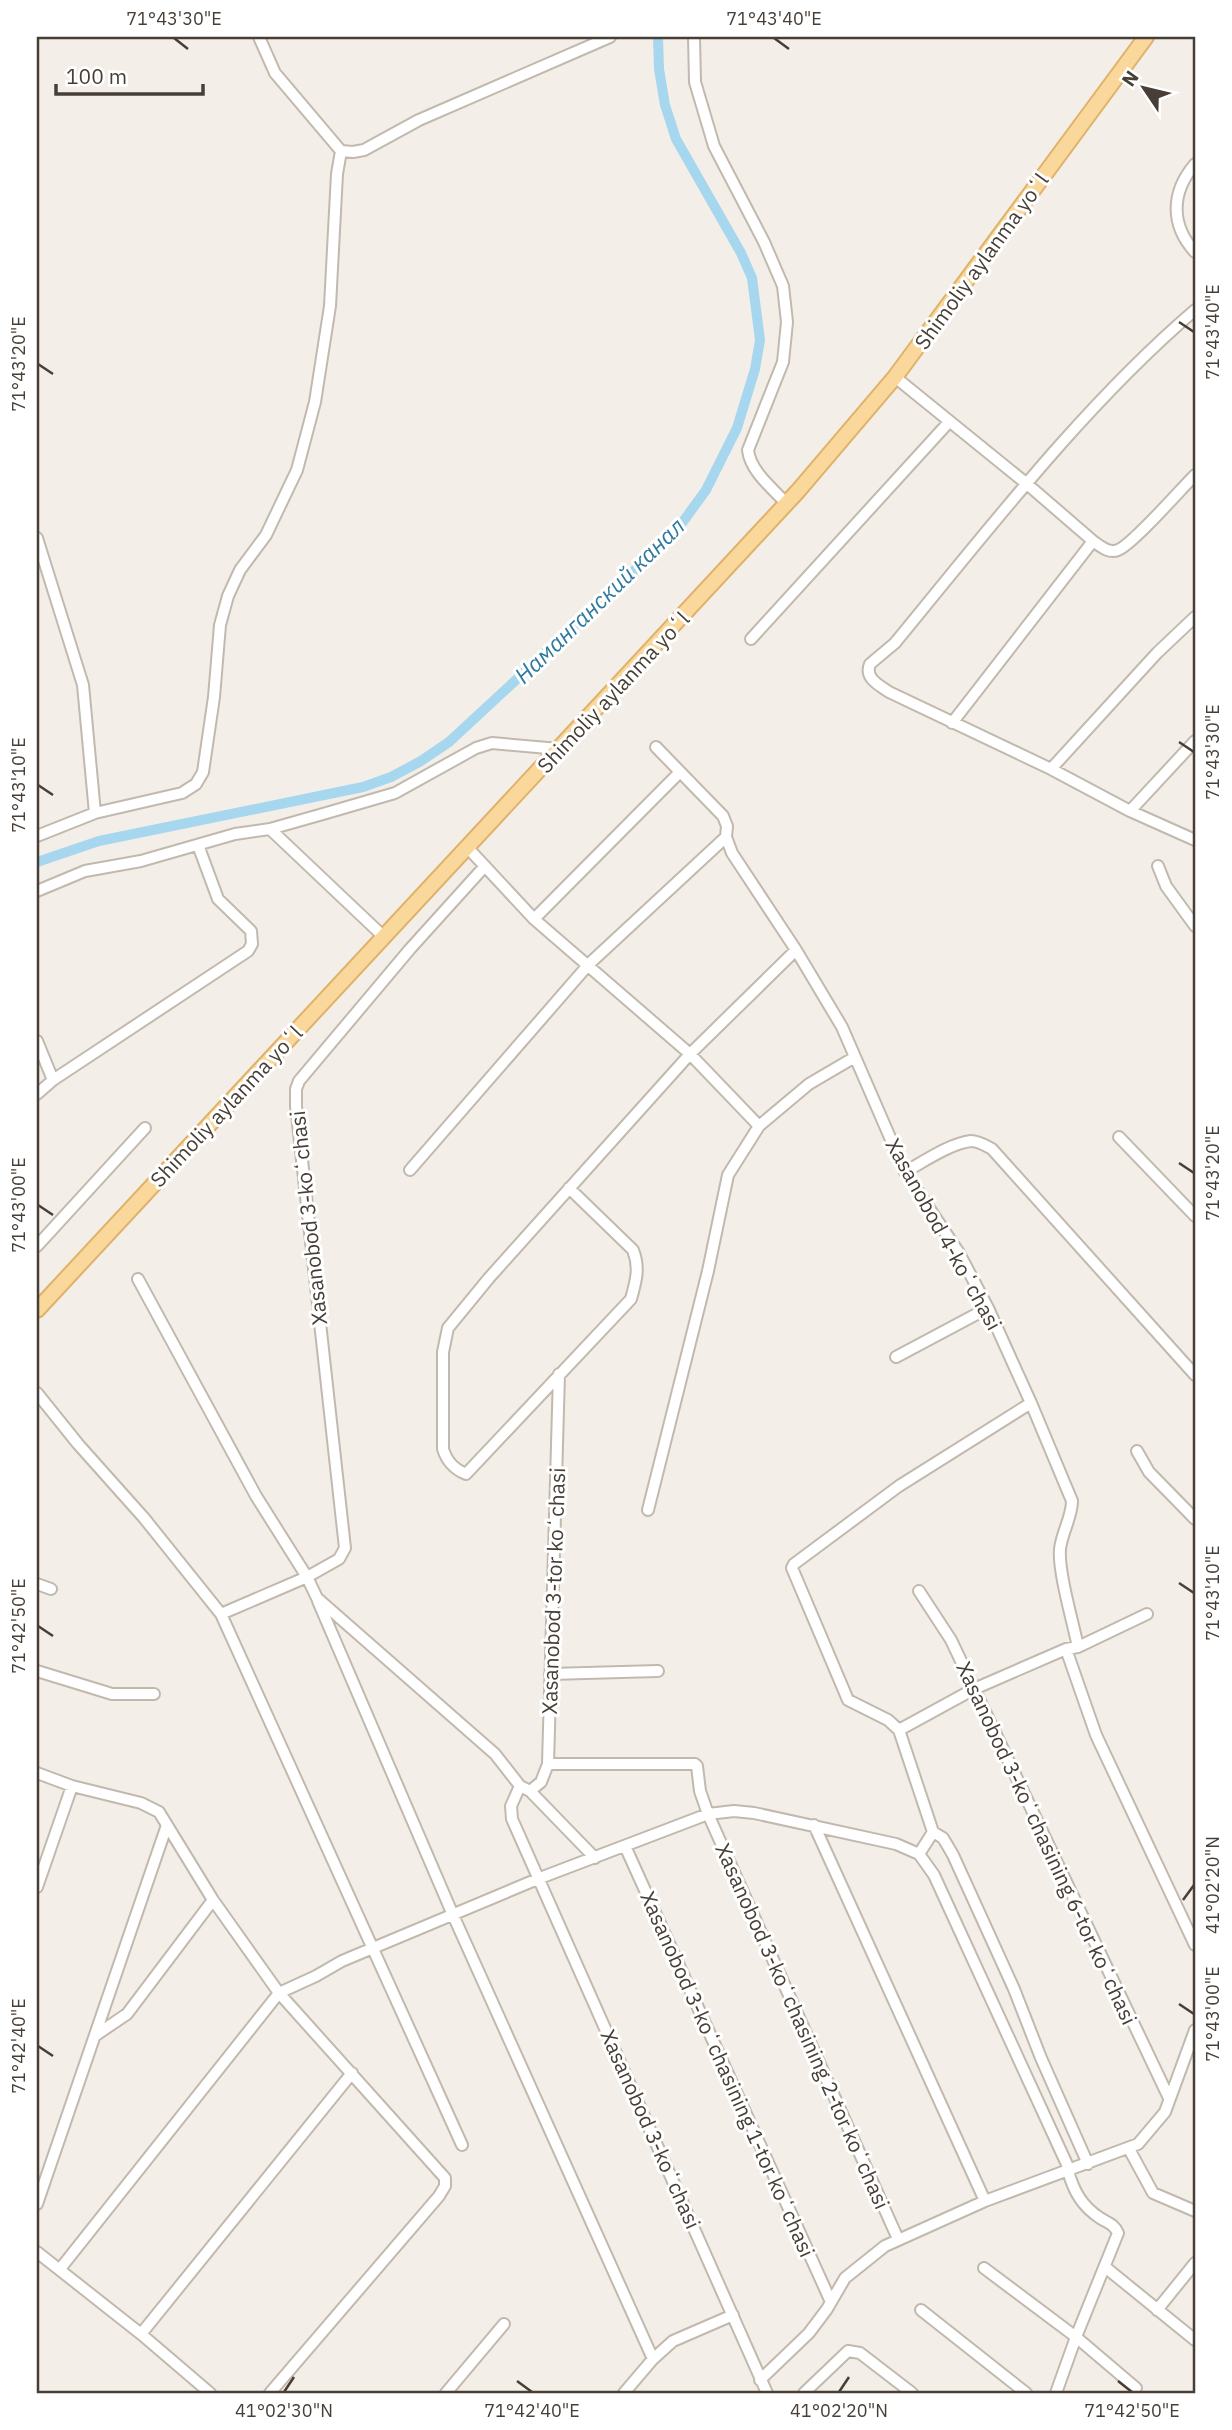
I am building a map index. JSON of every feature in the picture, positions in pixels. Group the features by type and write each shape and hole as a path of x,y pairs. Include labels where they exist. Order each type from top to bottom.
{"main road":[{"name":"Shimoliy aylanma yoʻl","path":"37,1310 787,504 895,377 1146,37"}],"street":[{"path":"259,37 275,73 341,151 353,152 364,150 419,120 610,37"},
{"path":"694,37 695,82 714,146 764,242 783,286 786,322 783,362 748,450 748,460 787,504"},
{"path":"37,836 95,813 183,793 196,784 203,772 214,697 220,625 228,596 240,570 266,535 297,470 315,402 330,306 337,174 341,151"},
{"path":"1195,164 1187,174 1175,208 1177,225 1195,252"},
{"path":"1195,310 1159,341 1027,484 895,643 870,664 868,669 870,678 889,692 1051,769 1130,811 1195,840"},
{"path":"895,377 1108,551 1118,551 1131,541 1195,475"},
{"path":"751,639 949,422"},
{"path":"37,538 83,685 95,813"},
{"path":"952,723 1093,541"},
{"path":"1051,769 1157,653 1195,617"},
{"path":"1130,811 1195,741"},
{"path":"37,891 85,871 141,861 235,834 270,829 395,793 476,748 492,743 559,749"},
{"name":"Xasanobod 4-koʻchasi","path":"656,747 723,816 727,826 726,837 738,864 796,950 842,1027 905,1172 959,1253 988,1308 1072,1501 1072,1511 1067,1519 1060,1549 1078,1647"},
{"path":"534,919 680,772"},
{"path":"270,829 384,937"},
{"path":"410,1170 589,964 726,837"},
{"path":"37,1094 53,1080 242,956 252,944 251,931 218,899 198,845"},
{"path":"467,847 534,919 690,1054 760,1126"},
{"name":"Xasanobod 3-koʻchasi","path":"307,1577 339,1559 345,1548 296,1088 299,1081 411,949 485,866"},
{"path":"1158,866 1166,886 1195,926"},
{"path":"569,1188 634,1250 638,1273 631,1299 469,1473 462,1473 451,1465 443,1449 443,1352 448,1328 569,1188 690,1054 796,950"},
{"path":"37,1041 53,1080"},
{"path":"648,1510 705,1283 728,1175 760,1126 809,1084 855,1057"},
{"path":"37,1246 145,1128"},
{"path":"1119,1137 1195,1216"},
{"path":"905,1172 940,1152 970,1141 979,1142 992,1149 1195,1374"},
{"path":"138,1279 256,1496 307,1577 453,1915 653,2359"},
{"path":"896,1357 988,1308"},
{"name":"Xasanobod 3-tor koʻchasi","path":"548,1764 559,1374"},
{"path":"37,1394 144,1518 221,1614 462,2145"},
{"path":"1031,1403 899,1486 794,1563 792,1568 848,1700 888,1720 899,1730 933,1832 943,1838 953,1855 1014,1989 1088,2164"},
{"path":"1137,1451 1149,1472 1195,1519"},
{"path":"221,1614 307,1577"},
{"path":"37,1584 51,1589"},
{"name":"Xasanobod 3-koʻchasining 6-tor koʻchasi","path":"919,1591 951,1640 1168,2098"},
{"path":"317,1598 495,1754 525,1789 594,1858"},
{"path":"899,1730 974,1689 1078,1647 1147,1614"},
{"path":"1066,1650 1096,1735 1195,1945"},
{"path":"37,1671 112,1694 153,1694"},
{"path":"550,1674 658,1671"},
{"path":"525,1789 541,1782 548,1764"},
{"name":"Xasanobod 3-koʻchasining 2-tor koʻchasi","path":"548,1764 695,1764 699,1770 700,1791 708,1814 898,2239"},
{"path":"37,1773 72,1786 152,1807 159,1812 213,1900 279,1993 445,2178 444,2186 430,2206 270,2393"},
{"path":"37,1887 72,1786"},
{"name":"Xasanobod 3-koʻchasi","path":"525,1789 512,1806 512,1819 766,2393"},
{"path":"60,2269 279,1993 342,1961 540,1878 708,1814 734,1811 754,1813 896,1844 919,1854 934,1875 1069,2171 1077,2198 1117,2230 1117,2237 1056,2393"},
{"path":"37,2204 167,1825"},
{"path":"814,1825 985,2201"},
{"path":"919,1854 933,1832"},
{"name":"Xasanobod 3-koʻchasining 1-tor koʻchasi","path":"625,1846 831,2302"},
{"path":"96,2035 127,2014 213,1900"},
{"path":"760,2380 809,2333 852,2270 898,2239 985,2201 1138,2144 1159,2123 1168,2106 1168,2098 1195,2030"},
{"path":"141,2334 352,2073"},
{"path":"1129,2149 1153,2193 1195,2211"},
{"path":"37,2252 141,2334 210,2393"},
{"path":"1157,2310 1195,2263"},
{"path":"1105,2267 1195,2340"},
{"path":"984,2268 1076,2337 1136,2388"},
{"path":"921,2310 1026,2393"},
{"path":"624,2393 653,2359 673,2341 733,2315"},
{"path":"446,2393 504,2324"},
{"path":"804,2393 852,2350 860,2353 912,2393"}],"waterway":[{"name":"Наманганский канал","path":"37,862 99,841 363,787 391,777 449,742 682,523 706,490 737,428 755,369 760,340 752,278 741,253 676,139 665,105 659,69 658,37"}]}
